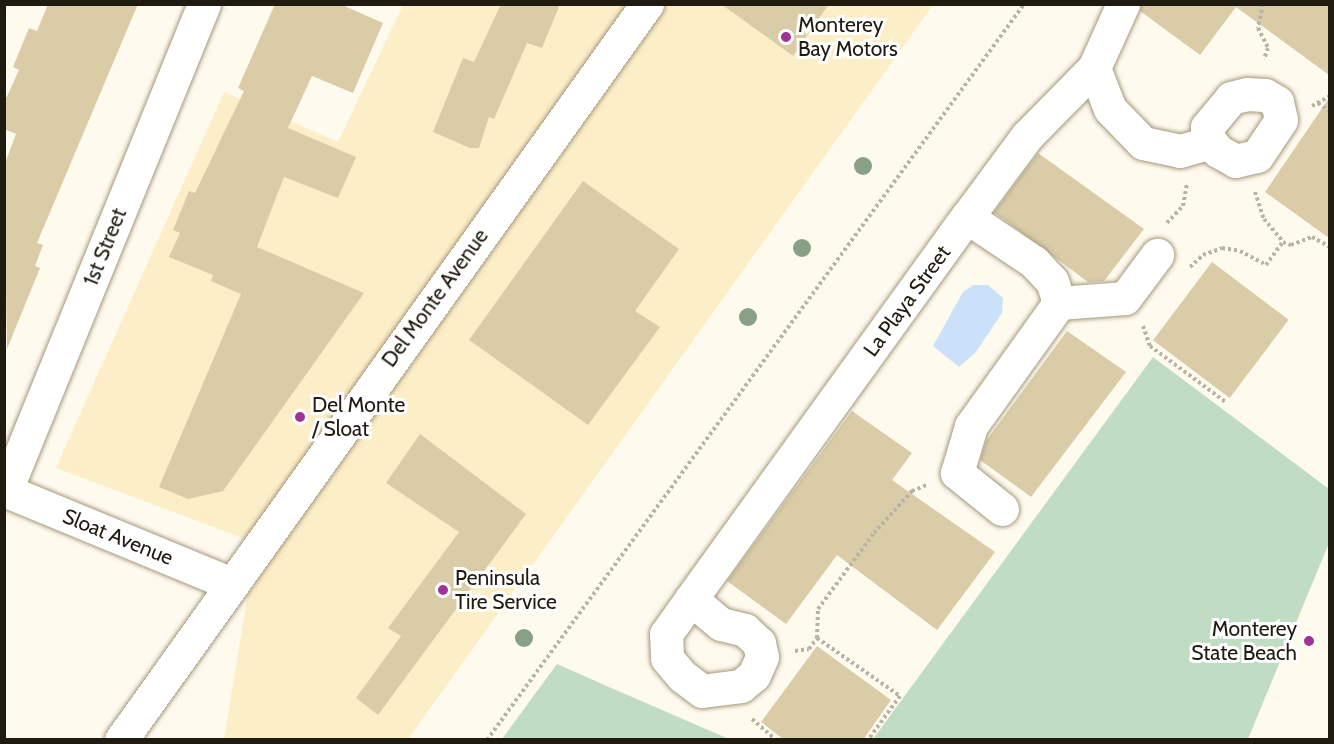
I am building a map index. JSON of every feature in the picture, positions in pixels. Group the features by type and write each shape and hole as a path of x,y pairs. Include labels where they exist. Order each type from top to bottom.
{"street":[{"name":"1st Street","path":"5,490 204,4"},
{"name":"Del Monte Avenue","path":"121,740 647,4"},
{"name":"La Playa Street","path":"762,657 754,675 741,686 729,690 702,691 682,676 667,658 666,634 1027,136 1094,68 1123,4"},
{"path":"1094,68 1110,109 1135,137 1159,149 1197,146 1236,161 1252,159 1269,143 1281,120 1277,102 1265,95 1231,98 1207,127 1197,146"},
{"path":"967,218 1034,262 1052,281 1059,303"},
{"path":"1059,303 1125,298 1157,255"},
{"path":"1002,509 957,472 971,426 1059,303"},
{"name":"Sloat Avenue","path":"5,490 232,584"},
{"path":"691,600 721,624 745,630 759,643 762,657"}],"path":[{"path":"487,740 1024,4"},
{"path":"1318,103 1329,111"},
{"path":"1197,146 1183,206 1159,231 1157,255 1185,272 1203,255 1222,248 1240,251 1266,265 1283,242"},
{"path":"1252,159 1256,199 1264,219 1283,242 1291,245 1312,237 1329,246"},
{"path":"1125,298 1144,327 1149,346 1227,404"},
{"path":"762,657 809,649 817,638 818,609 874,533 912,491 957,472"},
{"path":"817,638 900,696 868,740"}],"shaded area":[{"path":"403,5 933,5 408,739 224,739 256,543 56,468 224,92 338,142"}],"green space":[{"path":"1153,357 1329,489 1329,543 1248,739 873,739"},
{"path":"557,664 609,687 729,739 502,739"}],"water":[{"path":"973,285 988,285 1003,298 1002,313 976,352 959,367 933,346 963,292"}],"building":[{"path":"48,4 138,4 37,243 43,245 35,266 40,268 7,349 4,166 16,134 4,129 4,103 19,70 13,67 29,28 37,31"},
{"path":"275,4 340,4 383,23 353,93 312,76 288,128 356,157 338,198 284,177 257,247 364,293 223,491 188,499 159,487 241,294 211,281 213,275 169,257 180,233 173,230 189,191 195,193 244,91 238,88"},
{"path":"501,4 560,4 542,48 527,43 494,119 489,117 479,148 470,148 433,132 463,58 474,62"},
{"name":"Monterey Bay Motors","path":"721,4 829,4 793,56"},
{"path":"1141,4 1329,4 1329,75 1236,7 1200,55 1140,11"},
{"path":"1329,98 1329,238 1265,192"},
{"path":"1038,153 1144,229 1104,281 1088,282 994,212"},
{"path":"583,181 679,249 635,311 660,327 588,425 469,340"},
{"path":"1212,262 1289,320 1230,398 1153,340"},
{"path":"1067,331 1126,372 1031,497 980,460 986,441"},
{"path":"852,411 912,453 892,480 995,552 937,630 837,555 786,624 727,581"},
{"name":"Peninsula Tire Service","path":"420,434 526,514 378,715 356,698 401,636 388,628 459,532 386,483"},
{"path":"817,646 891,700 863,740 784,740 761,722"}],"place":[{"name":"Monterey Bay Motors","path":"786,37"},
{"name":"Del Monte / Sloat","path":"300,417"},
{"name":"Peninsula Tire Service","path":"443,590"},
{"name":"Monterey State Beach","path":"1309,641"}]}
